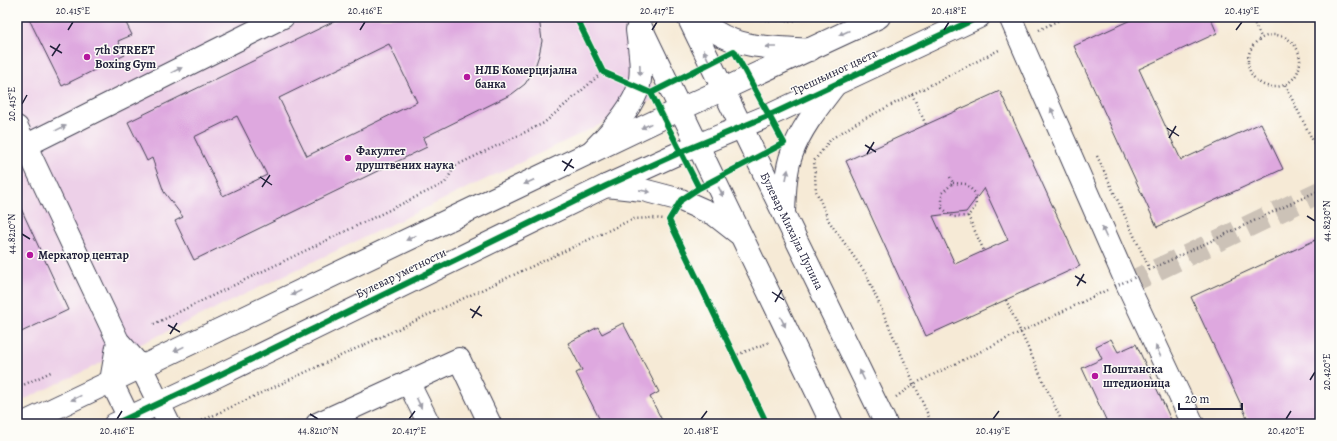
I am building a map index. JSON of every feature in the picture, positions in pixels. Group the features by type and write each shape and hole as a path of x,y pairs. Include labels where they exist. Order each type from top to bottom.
{"street":[{"path":"169,424 141,367 118,341 22,150 283,17"},
{"path":"591,152 608,135 629,106 639,87 641,73 636,17"},
{"path":"636,17 832,424"},
{"name":"Булевар Михајла Пупина","path":"688,17 886,424"},
{"path":"700,17 716,32 736,41 758,47 810,50"},
{"path":"22,424 681,109 879,17"},
{"name":"Трешњиног цвета","path":"698,144 742,127 979,17"},
{"path":"1010,17 1128,286 1193,424"},
{"path":"784,213 785,185 792,154 806,124 835,84"},
{"name":"Булевар уметности","path":"125,422 159,403 606,186 698,144"},
{"path":"606,186 643,190 681,200 714,215 742,236"},
{"path":"118,341 111,381 125,422"},
{"path":"318,424 459,359 490,424"},
{"path":"408,382 429,424"}],"path":[{"path":"758,17 766,20 793,21 802,17"},
{"path":"932,424 866,274 829,221 816,191 814,161 832,139 858,122 1065,17"},
{"path":"1251,17 1261,37"},
{"path":"1272,34 1288,38 1298,51 1300,68 1290,82 1285,85 1275,88 1266,86 1258,82 1251,75 1247,58 1250,49 1261,37 1272,34"},
{"path":"600,65 603,72 639,87"},
{"path":"154,324 445,183 455,166 544,123 603,72"},
{"path":"1285,85 1320,155"},
{"path":"912,94 926,125"},
{"path":"1096,156 1150,270"},
{"path":"950,177 953,183"},
{"path":"953,183 966,184 975,193 976,206 968,216 953,217 942,208 942,193 953,183"},
{"path":"1143,273 1320,190"},
{"path":"195,424 633,219 652,218 669,220 681,200"},
{"path":"968,216 984,251"},
{"path":"914,384 1136,277"},
{"path":"1006,300 1063,424"},
{"path":"734,356 789,334"},
{"path":"731,349 738,363"},
{"path":"17,388 53,371"}],"shaded area":[{"path":"17,17 621,17 658,97 17,403"}],"building":[{"path":"28,17 123,17 132,35 118,41 125,55 62,86"},
{"path":"343,17 539,17 542,41 534,70 525,84 512,94 423,138 427,147 194,260 175,221 183,217 164,192 152,158 147,161 128,122","holes":["389,44 417,102 307,156 279,98","237,116 267,175 223,196 194,137"]},
{"path":"1137,17 1210,17 1217,33 1139,69 1181,160 1261,123 1283,169 1157,227 1074,46"},
{"path":"1000,91 1080,266 926,336 846,161","holes":["984,188 1008,240 955,264 933,216 966,212"]},
{"name":"Меркатор центар","path":"17,200 68,310 17,334"},
{"path":"1320,238 1320,424 1250,424 1191,297"},
{"path":"623,323 659,392 650,397 664,424 602,424 576,373 582,370 568,343 598,327 602,334"},
{"path":"1111,339 1118,352 1136,344 1173,424 1108,424 1082,368 1102,359 1096,346"}],"tunnel":[{"path":"1127,284 1320,192"}],"cycle path":[{"path":"576,17 603,72 651,93 699,188"},
{"path":"115,424 211,379 606,186 681,152 770,115 979,17"},
{"path":"651,93 734,51 784,143 699,188 681,200 669,220 767,424"}],"place":[{"name":"7th STREET Boxing Gym","path":"87,57"},
{"name":"НЛБ Комерцијална банка","path":"467,77"},
{"name":"Факултет друштвених наука","path":"348,158"},
{"name":"Меркатор центар","path":"30,255"},
{"name":"Поштанска штедионица","path":"1095,376"}]}
